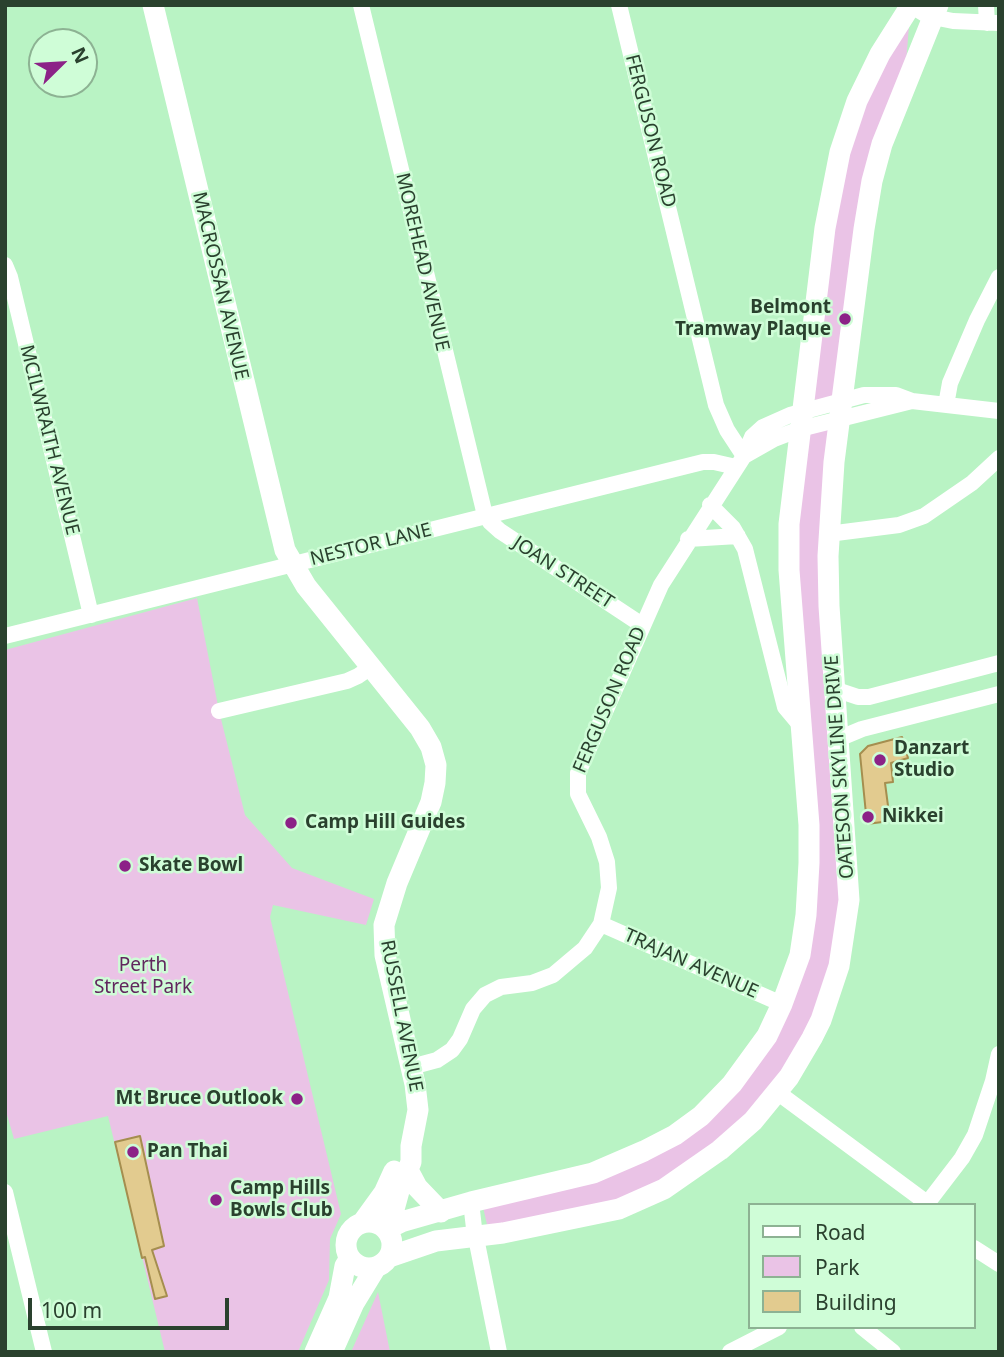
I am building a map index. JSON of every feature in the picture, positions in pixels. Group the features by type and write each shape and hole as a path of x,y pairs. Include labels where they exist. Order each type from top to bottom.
{"main road":[{"name":"MACROSSAN AVENUE","path":"153,5 265,476 285,550 292,565"},
{"name":"OATESON SKYLINE DRIVE","path":"386,1229 401,1222 471,1202 593,1172 674,1135 701,1116 732,1084 767,1036 782,1004 800,955 808,887 809,825 788,543 790,502 825,228 847,128 866,82 910,5"},
{"name":"OATESON SKYLINE DRIVE","path":"382,1262 436,1241 476,1237 595,1215 620,1209 649,1197 720,1150 752,1121 801,1058 821,1020 834,983 843,944 850,889 829,607 828,534 840,409 864,229 877,160 935,11"},
{"name":"RUSSELL AVENUE","path":"292,565 426,738 436,765 431,802 397,883 384,925 385,955 411,1067 418,1110 411,1146"},
{"path":"386,1229 411,1162 411,1146"},
{"path":"363,1222 384,1193 399,1159 411,1146"},
{"path":"408,1170 417,1187 441,1212"},
{"path":"332,1352 354,1303 382,1262 393,1243 386,1229 371,1221 356,1225 348,1237 347,1251 350,1258 361,1267 382,1262"},
{"path":"316,1352 339,1298 345,1266 350,1258"}],"street":[{"name":"MOREHEAD AVENUE","path":"361,5 475,484 487,517"},
{"path":"910,5 965,23 993,23 986,5"},
{"name":"FERGUSON ROAD","path":"624,6 716,405 740,461"},
{"name":"MCILWRAITH AVENUE","path":"5,265 91,615"},
{"path":"946,405 950,383 999,277"},
{"name":"FERGUSON ROAD","path":"411,1067 437,1060 452,1050 460,1039 473,1009 485,995 501,987 532,983 553,975 585,948 601,924 609,888 607,862 599,837 578,794 576,779 661,585 740,461 801,420 840,409 871,395 896,395 912,401 999,411"},
{"path":"828,534 900,525 924,516 972,483 999,458"},
{"name":"NESTOR LANE","path":"5,636 703,462 740,461"},
{"name":"OATESON SKYLINE DRIVE","path":"710,505 738,536 749,559 785,707 801,726"},
{"name":"JOAN STREET","path":"487,517 500,531 642,625"},
{"path":"688,540 738,536"},
{"path":"834,689 858,697 869,697 999,663"},
{"path":"219,711 346,681 371,667"},
{"path":"838,739 862,729 999,694"},
{"name":"TRAJAN AVENUE","path":"601,924 782,1004"},
{"path":"928,1203 962,1158 990,1111 999,1054"},
{"path":"777,1092 926,1203"},
{"path":"5,1192 44,1352"},
{"path":"471,1202 499,1352"},
{"path":"976,1249 999,1264"},
{"path":"730,1352 775,1329"},
{"path":"864,1329 893,1352"}],"green space":[{"path":"909,26 906,63 838,395 816,401 812,395 830,217 865,91"},
{"path":"828,428 843,924 801,1052 745,1121 639,1196 488,1229 483,1207 592,1180 741,1080 808,939 793,569 803,435"},
{"name":"Perth Street Park","path":"197,598 219,711 245,815 292,868 374,899 366,925 273,905 270,917 341,1214 330,1239 329,1280 298,1352 165,1352 108,1116 14,1139 5,1108 5,650"},
{"path":"378,1292 390,1352 351,1352"}],"building":[{"name":"Danzart Studio","path":"902,737 908,758 891,763 893,782 885,783 890,821 867,824 860,754 868,746"},
{"path":"140,1136 164,1246 152,1250 167,1296 155,1299 145,1257 142,1258 115,1142"}],"place":[{"name":"Belmont Tramway Plaque","path":"845,319"},
{"name":"Danzart Studio","path":"880,760"},
{"name":"Nikkei","path":"868,817"},
{"name":"Camp Hill Guides","path":"291,823"},
{"name":"Skate Bowl","path":"125,866"},
{"name":"Mt Bruce Outlook","path":"297,1099"},
{"name":"Pan Thai","path":"133,1152"},
{"name":"Camp Hills Bowls Club","path":"216,1200"}]}
